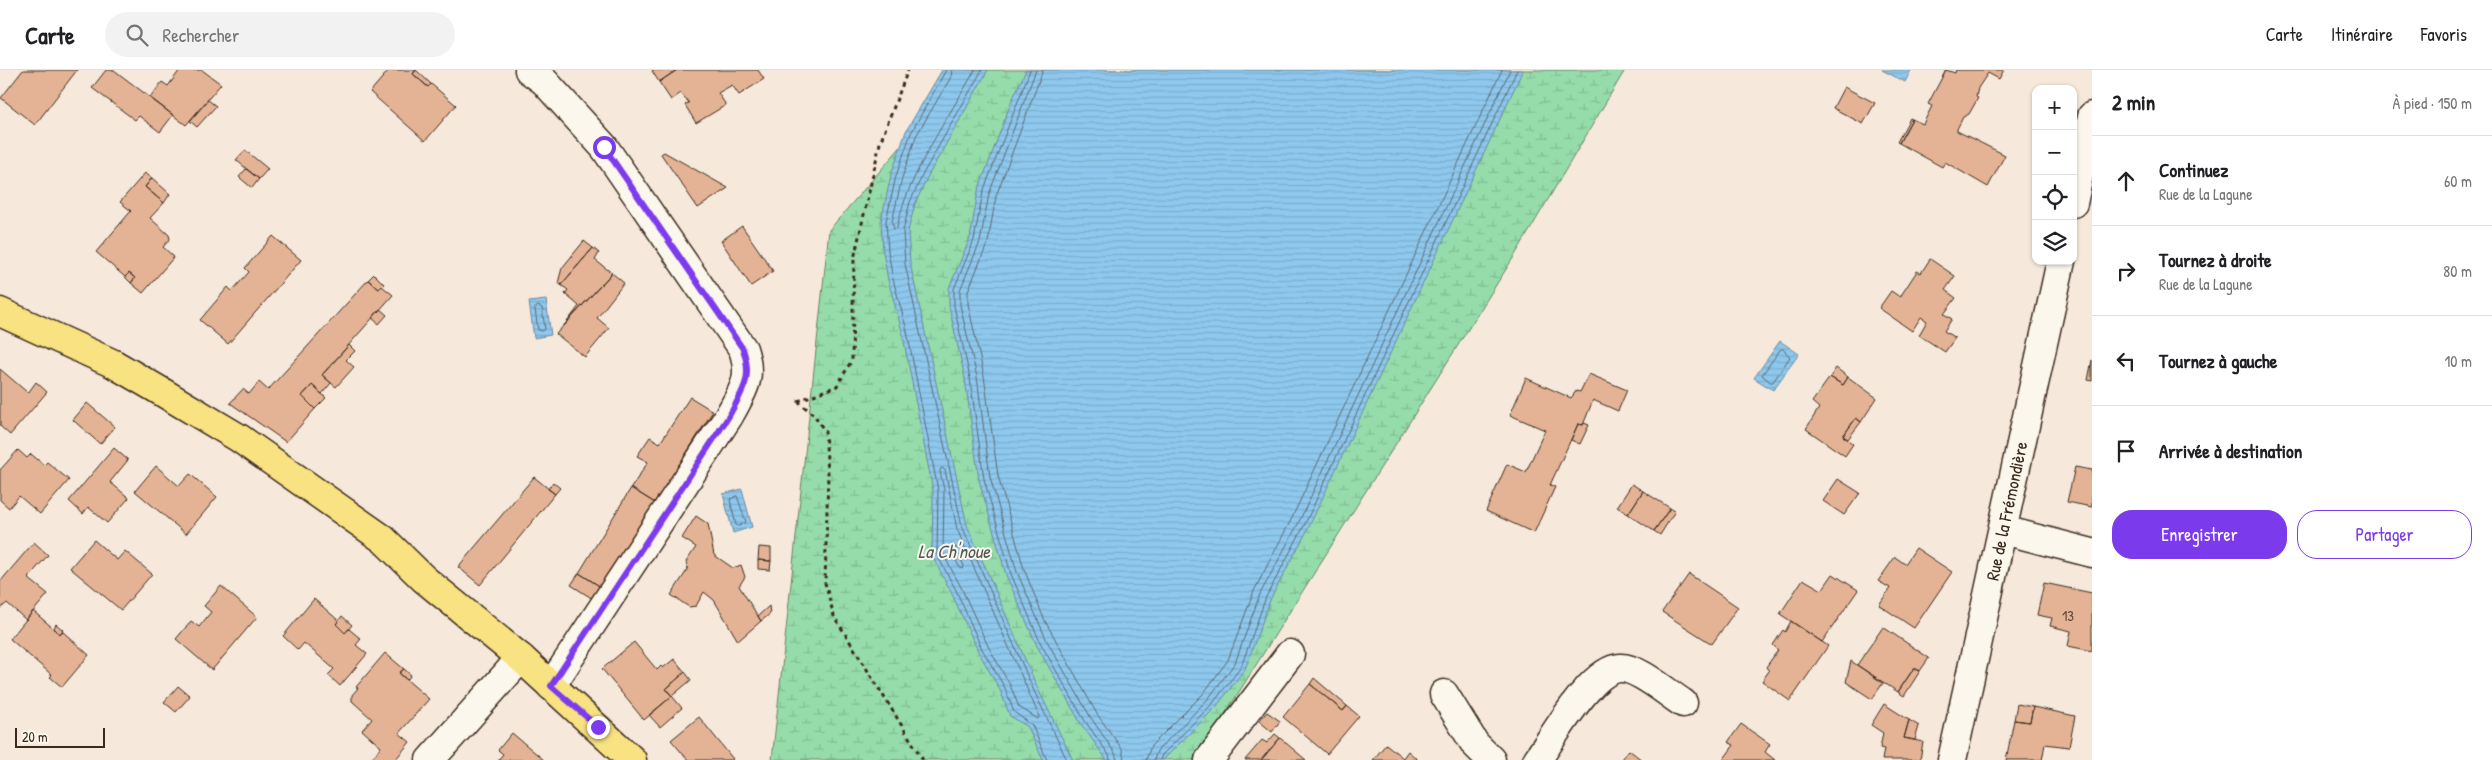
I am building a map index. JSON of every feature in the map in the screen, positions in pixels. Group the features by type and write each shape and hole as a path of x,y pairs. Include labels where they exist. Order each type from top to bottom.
{"main road":[{"path":"0,312 114,364 239,438 383,539 424,579 521,658 632,760"}],"street":[{"path":"529,70 544,81 604,147 743,349 749,366 746,383 729,416 551,686"},
{"path":"2077,185 2092,116"},
{"name":"Rue de la Frémondière","path":"1952,760 2060,265"},
{"path":"2003,530 2092,553"},
{"path":"1209,760 1290,654"},
{"path":"430,760 521,658"},
{"path":"1537,760 1590,686 1604,673 1620,668 1636,672 1683,703"},
{"path":"1444,694 1475,744 1491,760"}],"path":[{"path":"908,70 880,143 854,259 852,360 837,386 798,402 816,416 825,432 828,473 825,583 834,616 923,760"}],"green space":[{"path":"967,70 1625,70 1515,255 1196,760 772,760 829,230"}],"water":[{"name":"La Ch'noue","path":"942,70 988,70 929,174 915,204 908,231 910,263 967,525 1038,689 1073,760 1043,760 1028,727 1010,716 1000,690 978,651 932,556 933,491 902,331 888,280 883,252 881,221 891,175 906,131"},
{"path":"1026,70 1523,70 1308,529 1271,598 1245,669 1217,706 1163,760 1107,760 1081,724 1037,646 1006,575 979,480 965,379 949,306 949,288 970,238 978,191 1012,100"},
{"path":"1882,70 1911,70 1905,82"},
{"path":"546,300 551,335 534,338 529,302"},
{"path":"1780,341 1799,354 1773,390 1754,378"},
{"path":"742,489 752,527 733,533 723,494"}],"building":[{"path":"23,70 77,70 35,125 1,98"},
{"path":"106,70 114,70 173,115 160,132 139,116 135,120 92,88"},
{"path":"180,70 202,70 221,84 186,125 150,98 162,82 168,86"},
{"path":"389,70 416,70 413,74 428,87 431,84 456,105 425,141 370,92"},
{"path":"416,70 431,84 428,87 413,74"},
{"path":"653,70 677,70 659,82"},
{"path":"677,70 758,70 764,79 739,95 732,85 718,93 726,105 696,123 685,105 689,103 681,93 671,100 659,82"},
{"path":"1946,70 1955,73 1956,70 2004,70 1999,79 1988,73 1978,88 1976,97 1978,98 1969,114 1963,117 1957,129 1957,131 2005,155 1988,187 1945,162 1942,167 1899,143 1912,119 1923,124 1932,106 1928,104"},
{"path":"1844,87 1875,103 1863,124 1833,108"},
{"path":"208,100 216,106 197,127 190,121"},
{"path":"1910,118 1912,119 1899,143 1897,142"},
{"path":"245,150 268,169 259,179 236,160"},
{"path":"664,152 728,188 698,208 661,154"},
{"path":"246,169 259,179 252,188 239,177"},
{"path":"145,173 152,178 145,187 164,203 150,218 169,235 170,239 163,247 174,257 143,293 131,283 135,278 129,273 125,277 96,252 131,211 120,202"},
{"path":"152,178 170,194 164,203 145,187"},
{"path":"742,226 773,271 751,286 721,241"},
{"path":"273,236 301,260 228,344 200,320 228,287 232,291 249,272 245,268"},
{"path":"584,241 593,248 561,285 558,283 562,268"},
{"path":"593,248 599,253 595,260 612,273 564,326 579,306 565,294 568,290 561,285"},
{"path":"1930,259 1955,276 1945,290 1956,298 1944,314 1952,319 1944,331 1955,338 1945,352 1919,335 1927,321 1921,317 1912,331 1879,308 1891,291 1900,297 1917,271 1921,273"},
{"path":"129,273 135,278 131,283 125,277"},
{"path":"612,273 624,283 597,318 609,328 585,357 556,334"},
{"path":"374,274 384,284 379,289 368,280"},
{"path":"368,280 379,289 382,286 393,295 322,375 331,383 322,394 312,385 302,396 315,409 286,442 230,403 243,389 249,394 259,382 268,390"},
{"path":"380,309 387,315 379,324 372,318"},
{"path":"349,345 355,351 346,360 354,367 336,387 322,375"},
{"path":"2092,360 2092,381 2088,380"},
{"path":"1836,368 1848,377 1843,385 1830,377"},
{"path":"0,369 28,393 36,382 47,392 10,435 0,426"},
{"path":"1589,374 1627,390 1618,411 1593,400 1583,425 1578,424 1550,485 1555,487 1534,533 1486,511 1507,464 1526,472 1545,430 1510,415 1526,378 1571,398 1576,391 1580,392"},
{"path":"1830,377 1843,385 1848,377 1877,398 1861,422 1856,418 1843,436 1853,444 1845,456 1806,429 1819,408 1812,402"},
{"path":"312,385 326,398 315,409 302,396"},
{"path":"690,397 713,411 655,503 631,488 648,462 637,456 650,437 660,443"},
{"path":"87,403 115,427 100,444 73,420"},
{"path":"1856,418 1861,422 1848,439 1843,436"},
{"path":"1584,423 1589,425 1580,444 1571,440 1578,424 1583,425"},
{"path":"114,448 128,460 110,482 129,498 107,523 88,507 83,514 69,501"},
{"path":"18,450 27,458 31,454 44,465 47,462 69,480 40,514 19,496 9,508 0,500 0,470"},
{"path":"156,466 179,486 190,474 217,497 186,534 135,491"},
{"path":"2075,467 2092,470 2092,507 2067,502"},
{"path":"534,477 555,494 480,585 458,567"},
{"path":"1838,479 1860,493 1844,515 1823,501"},
{"path":"553,482 560,488 555,494 548,489"},
{"path":"1632,484 1643,491 1628,514 1617,507"},
{"path":"631,488 655,503 601,587 579,573"},
{"path":"1643,491 1670,508 1654,531 1628,514"},
{"path":"1670,508 1675,511 1660,535 1654,531"},
{"path":"696,516 708,524 714,555 733,568 741,565 745,577 739,586 761,621 738,641 714,600 704,592 696,606 689,607 671,595 688,569 686,562 696,547 682,538"},
{"path":"94,540 117,560 125,551 152,574 121,610 70,568"},
{"path":"34,542 48,555 28,578 48,594 26,620 7,603 0,609 0,582"},
{"path":"759,547 771,548 771,561 758,560"},
{"path":"1916,548 1952,572 1914,628 1879,605 1890,588 1878,581 1895,557 1905,564"},
{"path":"758,560 771,561 770,570 758,569"},
{"path":"579,573 601,587 593,599 571,585"},
{"path":"1689,574 1738,607 1712,644 1662,612"},
{"path":"1833,574 1858,590 1822,642 1780,614 1803,579 1822,590"},
{"path":"2044,583 2092,593 2092,651 2068,646 2071,631 2050,626 2052,618 2037,615"},
{"path":"221,586 257,617 212,670 176,639 191,621 199,627 211,612 204,606"},
{"path":"314,599 339,621 336,624 345,633 349,629 361,639 356,645 367,654 340,686 328,675 334,669 304,643 298,650 283,636"},
{"path":"769,606 770,614 761,621 758,616"},
{"path":"33,611 60,634 62,631 89,655 62,687 50,677 52,675 10,639"},
{"path":"342,616 352,625 345,633 336,624"},
{"path":"1791,621 1828,646 1790,701 1762,681 1769,671 1766,667 1778,650 1773,645 1783,630 1785,632"},
{"path":"56,624 63,630 60,634 54,628"},
{"path":"1883,627 1929,658 1920,671 1914,668 1898,692 1857,665"},
{"path":"634,642 657,670 661,666 663,668 674,659 685,672 666,689 672,696 644,720 602,669"},
{"path":"385,653 404,669 399,673 429,699 399,733 410,742 395,760 370,760 381,747 362,730 372,719 352,701 352,695 358,688 356,687"},
{"path":"1851,661 1883,683 1872,699 1846,682"},
{"path":"1914,668 1920,671 1904,696 1898,692"},
{"path":"404,669 411,675 407,680 399,673"},
{"path":"685,672 691,680 672,696 666,689"},
{"path":"1314,678 1347,706 1343,711 1310,684"},
{"path":"1310,684 1343,711 1347,706 1359,716 1327,754 1283,717"},
{"path":"178,686 190,696 176,712 164,702"},
{"path":"672,696 682,708 660,727 649,715"},
{"path":"1884,704 1909,720 1904,738 1923,742 1920,760 1882,760 1884,749 1880,748 1883,733 1871,725"},
{"path":"2017,704 2033,707 2030,722 2014,720"},
{"path":"2033,707 2075,716 2069,747 2045,744 2042,760 2006,760 2014,720 2030,722"},
{"path":"1267,712 1280,721 1272,732 1259,721"},
{"path":"699,717 732,760 688,760 671,740"},
{"path":"1909,720 1919,726 1915,740 1904,738"},
{"path":"1741,724 1770,744 1765,752 1775,760 1723,760 1734,745 1728,742"},
{"path":"512,733 544,760 498,760 503,754 498,750"},
{"path":"1275,734 1280,738 1261,760 1245,760 1262,740 1267,743"},
{"path":"1280,738 1306,760 1261,760"},
{"path":"1386,744 1403,758 1408,751 1418,760 1373,760"},
{"path":"1629,750 1642,760 1620,760"}],"route":[{"path":"598,727 551,686 564,670 729,416 746,383 749,366 743,349 604,147"}]}
